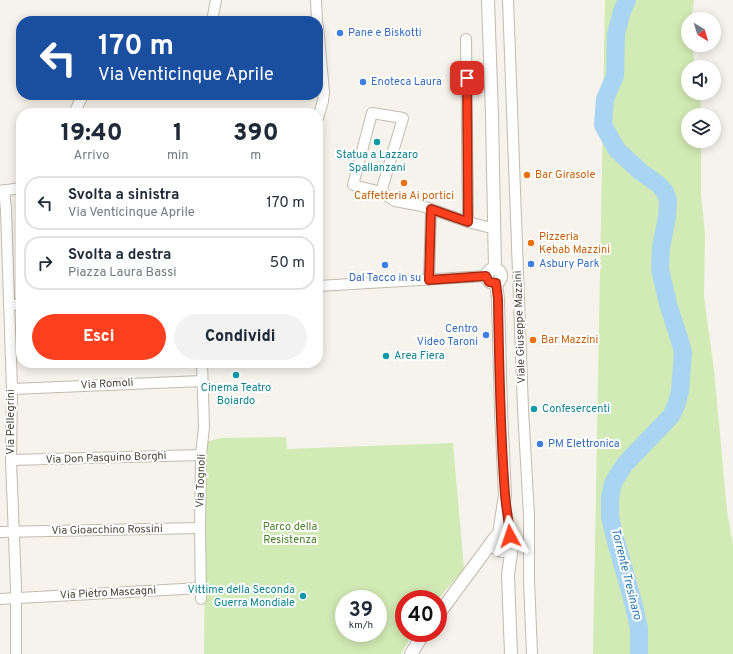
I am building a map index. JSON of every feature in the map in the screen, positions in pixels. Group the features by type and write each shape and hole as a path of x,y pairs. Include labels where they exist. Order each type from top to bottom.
{"street":[{"path":"213,16 216,0"},
{"path":"316,0 317,16"},
{"name":"Viale Giuseppe Mazzini","path":"488,0 495,229 492,276 498,299 505,495 503,543 508,575 511,654"},
{"name":"Viale Giuseppe Mazzini","path":"508,0 529,515 529,580 532,654"},
{"path":"466,39 468,222"},
{"path":"321,108 324,92 323,88"},
{"path":"381,192 403,118 372,113 353,185 381,192 395,201 431,209 468,222 495,229"},
{"path":"2,190 16,189"},
{"name":"Via Pellegrini","path":"2,190 6,210 12,389 11,460 15,533 16,654"},
{"path":"429,280 431,209"},
{"path":"323,286 492,276"},
{"path":"9,305 16,304"},
{"name":"Via Tognoli","path":"201,599 201,455 204,427 202,368"},
{"name":"Via Romoli","path":"12,389 202,381"},
{"name":"Via Don Pasquino Borghi","path":"11,460 201,455"},
{"name":"Via Gioacchino Rossini","path":"0,532 15,533 200,528"},
{"path":"447,603 477,563 503,543"},
{"name":"Via Pietro Mascagni","path":"0,599 201,588"},
{"path":"411,654 418,642"}],"green space":[{"path":"605,0 694,0 692,12 681,12 681,52 693,52 694,60 681,60 681,100 700,100 701,108 681,108 681,148 701,148 701,195 705,234 704,297 714,370 727,511 733,545 733,654 593,654"},
{"name":"Parco della Resistenza","path":"286,437 287,449 453,443 464,569 446,590 395,590 395,642 408,642 401,654 204,654 206,442 221,438"}],"waterway":[{"name":"Torrente Tresinaro","path":"627,0 622,11 616,34 615,76 605,99 603,125 617,150 641,172 658,184 665,192 668,201 667,217 661,248 660,269 668,304 683,352 680,391 676,406 671,416 625,464 613,483 610,498 610,517 639,628 639,654"}],"place":[{"name":"Pane e Biskotti","path":"340,33"},
{"name":"Enoteca Laura","path":"363,82"},
{"name":"Statua a Lazzaro Spallanzani","path":"377,142"},
{"name":"Bar Girasole","path":"527,175"},
{"name":"Caffetteria Ai portici","path":"404,183"},
{"name":"Pizzeria Kebab Mazzini","path":"531,243"},
{"name":"Asbury Park","path":"531,264"},
{"name":"Dal Tacco in su","path":"385,265"},
{"name":"Centro Video Taroni","path":"486,335"},
{"name":"Bar Mazzini","path":"533,340"},
{"name":"Area Fiera","path":"386,356"},
{"name":"Cinema Teatro Boiardo","path":"236,375"},
{"name":"Confesercenti","path":"534,409"},
{"name":"PM Elettronica","path":"540,444"},
{"name":"Vittime della Seconda Guerra Mondiale","path":"303,596"}],"route":[{"path":"467,78 468,222 431,209 429,280 486,276 489,282 496,283 498,290 505,495 510,536"}]}
